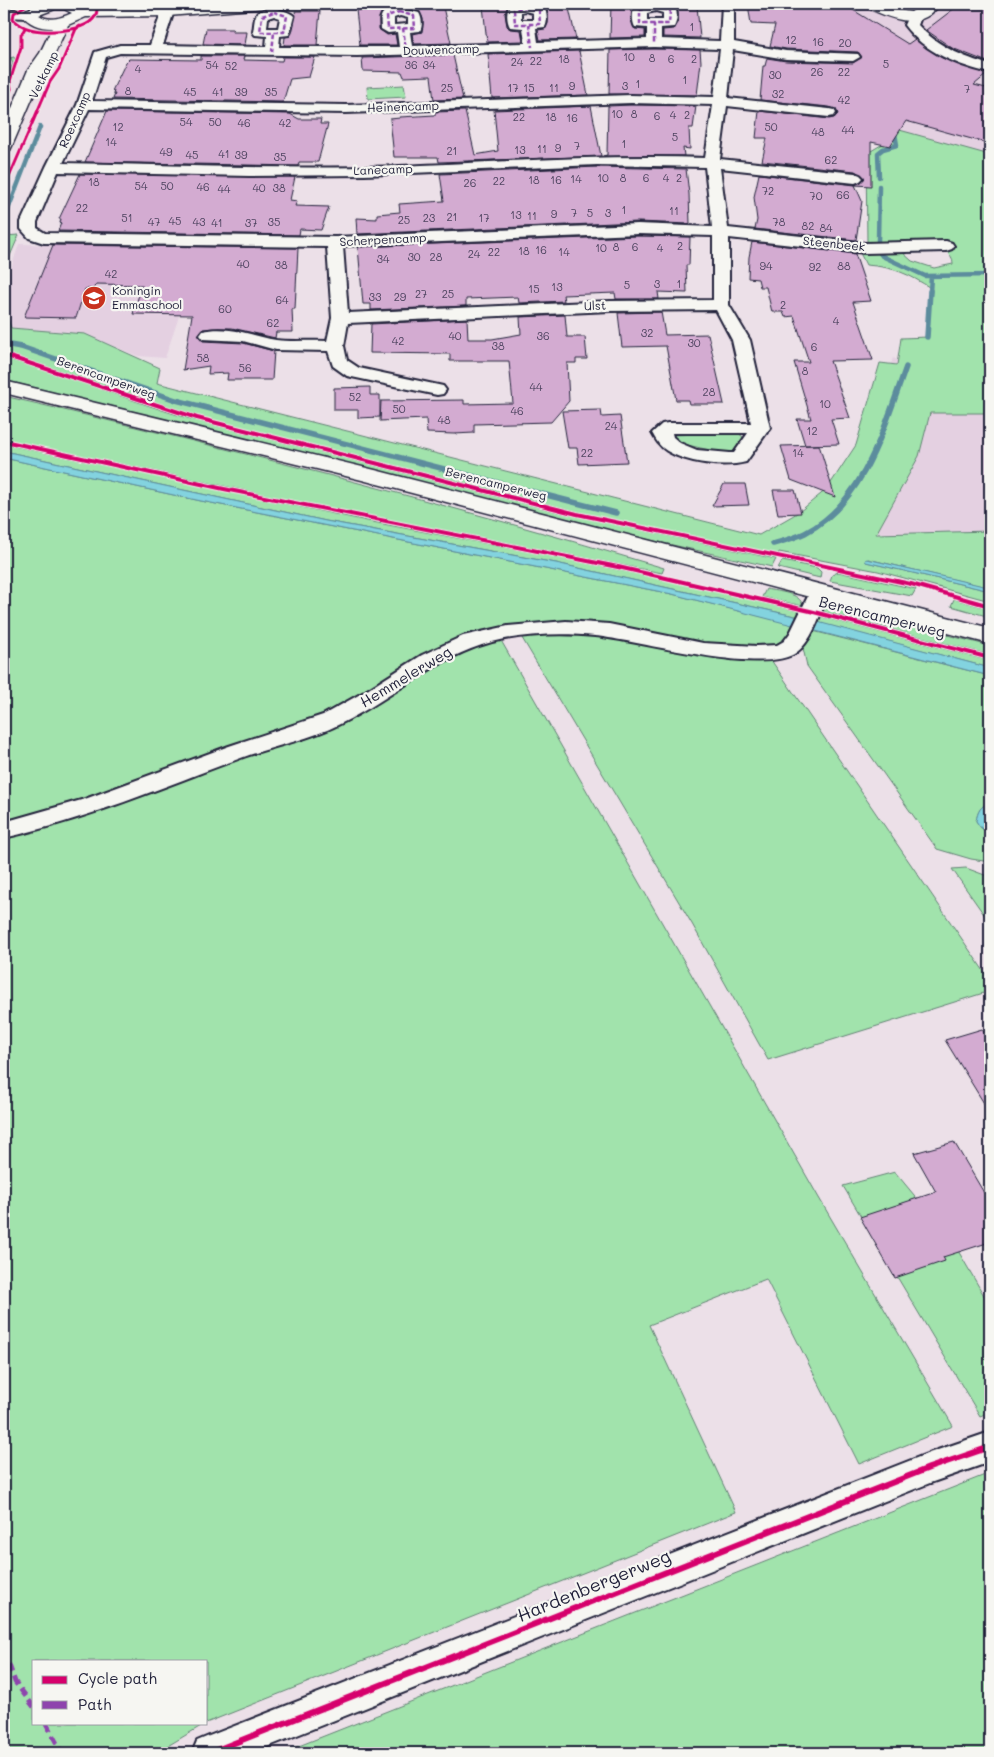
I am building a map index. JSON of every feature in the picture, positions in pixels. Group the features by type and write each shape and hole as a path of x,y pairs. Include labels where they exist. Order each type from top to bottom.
{"street":[{"path":"35,18 60,4 83,13"},
{"path":"4,12 62,22 83,13 168,11 265,4"},
{"path":"728,4 727,45 712,163 721,232 721,305 741,340 761,428"},
{"path":"871,4 893,14 914,17"},
{"path":"932,4 914,17 912,25 929,41 963,61 990,69"},
{"path":"155,49 168,11"},
{"name":"Vetkamp","path":"35,18 36,70"},
{"name":"Vetkamp","path":"4,146 36,70 46,56 62,22"},
{"path":"529,24 532,47"},
{"path":"654,24 654,43"},
{"path":"404,28 406,51"},
{"path":"272,52 274,32"},
{"name":"Douwencamp","path":"155,49 272,52 406,51 654,43 727,45"},
{"path":"727,45 786,55 853,56"},
{"name":"Roexcamp","path":"44,238 31,232 29,226 53,167 84,105 100,55 108,50 117,49 155,49"},
{"name":"Heinencamp","path":"84,105 346,109 630,99 721,101"},
{"path":"721,101 829,114"},
{"name":"Lanecamp","path":"53,167 258,172 366,171 596,162 712,163"},
{"path":"712,163 855,178"},
{"name":"Scherpencamp","path":"44,238 335,242 592,229 701,230 721,232"},
{"name":"Steenbeek","path":"721,232 864,248 946,246"},
{"path":"335,242 340,318 336,346 339,362 353,372 437,390"},
{"name":"Ulst","path":"340,318 610,306 721,305"},
{"path":"209,335 244,336 276,345 336,346"},
{"name":"Berencamperweg","path":"4,387 367,475 990,636"},
{"name":"Hemmelerweg","path":"4,830 76,811 239,750 330,720 352,709 428,659 476,638 532,629 570,628 612,632 690,648 766,652 788,649 796,642 819,592"},
{"name":"Hardenbergerweg","path":"209,1753 901,1479 990,1447"}],"shaded area":[{"path":"801,4 990,4 990,157 897,131 875,43 811,29"},
{"name":"Koningin Emmaschool","path":"19,244 202,248 165,358 138,356 84,335 11,328 4,305 4,291 9,289 6,284"},
{"path":"893,358 976,399 990,399 990,597 811,540 855,471"}],"green space":[{"path":"298,4 503,4 243,10"},
{"path":"14,57 17,65 4,101 4,87 13,63 11,58 9,59 4,74 4,59"},
{"path":"404,85 406,97 368,99 367,87"},
{"path":"885,126 990,155 990,413 930,413 919,456 876,534 990,531 990,588 868,559 866,562 990,591 990,601 878,571 779,552 778,555 591,515 197,416 4,353 4,306 11,328 85,334 160,368 157,383 759,535 799,512 827,489 856,445 880,363 897,365 901,338 928,337 932,289 901,272 885,267 866,265 858,249 902,252 912,261 934,268 953,264 951,256 943,250 931,246 867,242 866,154 886,142"},
{"path":"19,235 4,270 4,236"},
{"path":"4,358 187,418 558,512 776,559 772,567 555,519 4,380"},
{"path":"4,396 170,435 335,477 500,521 664,568 662,573 294,501 4,439"},
{"path":"738,433 743,437 733,452 727,454 670,441 670,435"},
{"path":"4,444 367,521 681,583 802,612 799,617 556,563 326,521 4,451"},
{"path":"4,458 201,501 672,594 795,625 788,642 780,646 728,648 627,631 492,631 355,704 28,821 4,826"},
{"path":"782,561 817,568 821,572 820,578 778,568"},
{"path":"838,572 916,589 912,596 830,581 832,575"},
{"path":"766,589 793,595 801,601 803,606 762,597"},
{"path":"954,599 990,609 990,617 951,606"},
{"path":"834,606 990,646 990,655 818,610"},
{"path":"814,615 990,661 990,668 811,621"},
{"path":"809,630 990,676 990,803 980,809 976,821 981,828 990,833 990,862 971,859 937,849 807,666 803,648"},
{"path":"567,631 769,657 990,980 990,991 768,1060 692,924 519,633"},
{"path":"499,637 819,1198 953,1426 859,1464 766,1279 649,1325 736,1512 208,1722 208,1660 32,1660 32,1724 204,1724 156,1753 4,1753 4,833 57,821 263,747 427,665"},
{"path":"966,868 990,877 990,923 952,869"},
{"path":"895,1172 953,1242 990,1306 990,1412 980,1416 843,1186"},
{"path":"990,1473 990,1753 281,1753"}],"water":[{"path":"4,451 326,521 556,563 799,617 990,668 990,676 672,594 201,501 4,458"},
{"path":"865,560 988,587 990,591 866,562"},
{"path":"990,803 990,833 981,828 976,821 980,809"}],"building":[{"path":"568,4 576,39 540,40 538,30 545,29 548,23 548,11 544,5"},
{"path":"611,4 640,4 633,6 631,20 635,29 645,30 645,37 610,38"},
{"path":"748,4 799,4 799,7 845,5 908,44 915,39 942,58 987,74 974,85 990,89 990,144 906,121 890,146 871,142 871,186 855,185 865,178 855,171 762,161 767,138 756,138 759,111 829,119 834,118 838,114 836,109 829,107 760,100 763,66 765,66 767,58 786,61 853,63 862,57 858,52 786,49 770,46 775,25 751,24"},
{"path":"960,4 990,4 990,63 952,48 926,30"},
{"path":"671,5 697,6 700,38 663,37 663,30 674,29 678,23 678,9"},
{"path":"483,6 508,6 505,14 507,26 510,29 521,30 523,41 487,42"},
{"path":"443,7 451,43 414,44 412,34 422,32 423,19 419,11 406,8"},
{"path":"386,9 379,17 379,29 387,35 395,34 397,45 360,45 356,10"},
{"path":"295,11 320,11 317,45 284,45 285,37 290,36 292,33 296,16"},
{"path":"206,29 233,29 232,32 247,32 245,45 203,44"},
{"path":"610,50 700,50 701,62 697,95 609,94"},
{"path":"579,51 588,95 492,98 488,54"},
{"path":"453,55 463,99 434,100 431,76 404,77 402,72 363,71 362,58"},
{"path":"201,56 244,56 243,60 282,61 283,57 315,57 309,77 290,79 283,102 113,99 115,94 112,91 129,59 201,60"},
{"path":"591,106 601,156 439,162 438,157 394,157 390,119 435,115 435,112 465,111 475,155 498,151 494,110"},
{"path":"608,106 696,106 693,128 689,128 690,149 683,148 684,156 603,156 607,155"},
{"path":"107,111 290,114 299,119 321,119 320,124 328,124 318,162 299,162 298,166 85,162"},
{"path":"597,167 686,169 690,224 638,222 357,234 356,218 377,219 377,214 400,212 399,204 444,201 440,174"},
{"path":"80,174 295,177 290,200 297,201 295,206 329,207 321,230 300,229 299,235 58,231 61,223 61,219 59,219"},
{"path":"759,174 855,185 862,201 856,240 755,229 757,220 754,197"},
{"path":"638,236 690,237 689,265 686,265 687,293 658,292 659,299 616,299 615,293 563,295 564,301 519,303 518,297 466,299 466,306 371,310 371,304 363,304 358,247"},
{"path":"752,242 855,254 871,301 853,302 873,360 830,361 850,418 831,419 839,444 805,445 797,419 811,419 794,362 809,362 794,316 785,317 783,312 772,312 766,287 760,287 758,279 748,278"},
{"path":"53,245 298,248 295,309 292,309 293,332 276,332 275,338 232,328 213,328 203,329 198,335 203,341 243,343 274,351 272,380 227,380 228,373 208,374 209,366 183,370 192,315 133,314 142,285 96,284 93,289 85,289 76,318 24,317"},
{"path":"661,312 665,335 708,334 724,404 689,404 688,400 676,400 666,346 622,347 618,313"},
{"path":"565,315 567,337 585,337 587,359 576,359 576,363 567,363 569,401 551,422 474,424 474,433 454,434 427,433 426,419 380,421 381,401 464,400 464,404 513,403 509,361 450,361 450,354 370,353 371,324 467,319 468,339 492,339 521,334 520,317"},
{"path":"370,387 370,395 380,395 380,417 358,418 358,410 334,410 334,388"},
{"path":"601,410 602,417 620,416 627,462 579,464 577,448 568,448 562,411"},
{"path":"819,445 835,497 791,480 781,446"},
{"path":"724,484 745,484 749,505 712,506"},
{"path":"773,490 795,490 801,513 778,514"},
{"path":"982,1029 990,1042 990,1113 945,1040"},
{"path":"954,1142 990,1203 990,1242 943,1257 945,1261 895,1278 860,1217 936,1192 914,1153"}],"waterway":[{"path":"4,220 40,127"},
{"path":"879,177 878,153 883,149 897,145 894,128"},
{"path":"878,241 879,186"},
{"path":"879,252 882,256 925,276 990,275"},
{"path":"930,292 931,276"},
{"path":"927,337 930,291"},
{"path":"4,344 21,347 176,400 616,513"},
{"path":"773,544 805,533 826,519 843,502 858,482 881,437 906,367"}],"marked path":[{"path":"529,24 540,24 539,10 525,7 514,10 515,24 529,24 532,47"},
{"path":"654,24 669,24 670,11 656,7 640,10 640,24 654,24 654,43"},
{"path":"272,52 274,32 260,32 262,16 274,12 287,16 284,32 274,32"},
{"path":"403,28 415,28 414,16 399,12 387,16 388,29 403,28 406,51"},
{"path":"4,1651 15,1682 32,1704"},
{"path":"47,1724 62,1753"}],"cycle path":[{"path":"28,4 14,13 13,19 20,25 43,31 70,30 82,26 97,13 97,9 91,4"},
{"path":"4,189 50,82 59,69 76,29 80,26"},
{"path":"4,107 11,89 10,81 21,47 21,35 25,28"},
{"path":"4,355 197,418 577,514 911,584 990,606"},
{"path":"4,441 224,489 618,567 810,611 990,658"},
{"path":"209,1753 929,1468 990,1447"}],"place":[{"name":"Koningin Emmaschool","path":"94,298"}]}
